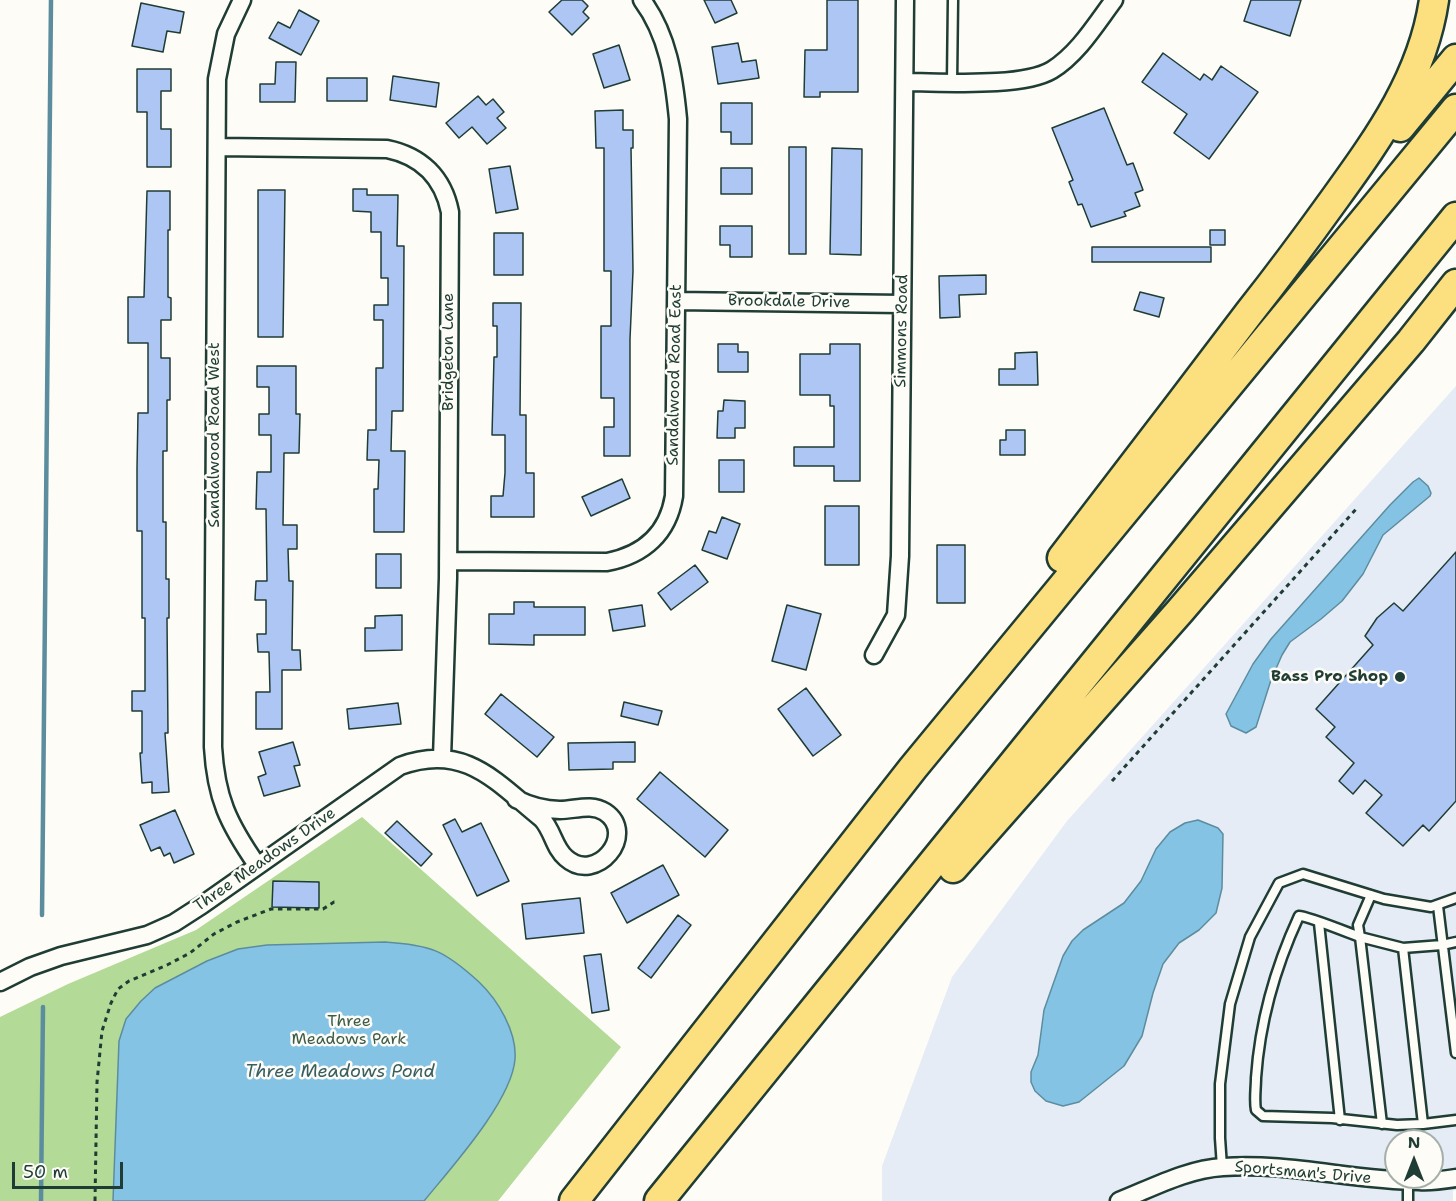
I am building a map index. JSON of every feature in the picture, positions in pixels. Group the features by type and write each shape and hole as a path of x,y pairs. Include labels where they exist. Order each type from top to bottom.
{"highway":[{"path":"913,768 935,725 1289,261 1371,148 1395,111 1410,81 1423,50 1434,0"},
{"path":"1289,261 1456,59"},
{"path":"574,1201 913,768 1456,109"},
{"path":"659,1201 1456,217"},
{"path":"817,1007 877,953 937,887 1180,611 1412,340 1456,284"}],"street":[{"name":"Sandalwood Road West","path":"242,0 226,34 217,79 213,747 218,791 225,812 257,865"},
{"name":"Sandalwood Road East","path":"448,561 607,562 618,560 639,552 657,537 669,518 674,495 678,119 675,86 664,43 642,0"},
{"name":"Simmons Road","path":"874,655 896,615 900,556 905,0"},
{"path":"905,82 1018,81 1041,75 1061,64 1078,47 1114,0"},
{"name":"Bridgeton Lane","path":"217,147 387,149 420,162 429,169 443,189 450,212 448,561 442,758"},
{"name":"Brookdale Drive","path":"676,301 902,304"},
{"name":"Three Meadows Drive","path":"0,982 30,967 61,956 147,935 174,922 202,905 400,766 417,759 442,758 474,766 548,825 560,851 572,862 579,865 599,864 615,845 614,821 602,810 549,809 534,807 516,799"},
{"name":"Sportsman's Drive","path":"1119,1201 1190,1173 1222,1167 1323,1171 1384,1179"}],"lane":[{"path":"952,82 953,0"},
{"path":"1222,1167 1220,1084 1230,1004 1250,937 1279,883 1303,874 1371,895 1431,907 1456,898"},
{"path":"1371,895 1358,925 1382,1124"},
{"path":"1438,906 1456,1053"},
{"path":"1456,942 1403,948 1360,937 1319,923 1307,916 1299,916 1268,996 1258,1050 1255,1105 1256,1110 1263,1116 1423,1125 1456,1120"},
{"path":"1319,923 1340,1120"},
{"path":"1403,948 1423,1125"}],"path":[{"path":"1112,781 1358,507"},
{"path":"95,1201 97,1082 102,1031 118,989 129,981 182,957 214,934 237,922 271,909 323,909 338,902"}],"shaded area":[{"path":"1456,386 1456,1190 1453,1191 1453,1201 882,1201 882,1166 952,977 1067,821"}],"green space":[{"name":"Three Meadows Park","path":"362,817 621,1047 498,1201 0,1201 0,1017 68,984 196,930"}],"water":[{"path":"1419,478 1428,486 1430,496 1383,535 1363,574 1342,601 1290,642 1271,680 1256,727 1246,733 1231,726 1226,714 1253,664 1271,639 1390,505"},
{"path":"1198,820 1218,828 1223,834 1222,888 1216,913 1199,930 1179,943 1163,964 1142,1036 1124,1066 1079,1102 1063,1106 1046,1101 1035,1091 1031,1082 1031,1072 1038,1055 1044,1010 1063,956 1072,941 1083,930 1124,903 1141,881 1156,849 1170,832 1185,823"},
{"name":"Three Meadows Pond","path":"385,942 414,945 436,951 467,971 486,989 499,1007 513,1038 515,1049 511,1076 492,1114 424,1201 113,1201 119,1041 126,1019 141,1001 155,988 207,961 238,949 267,945"}],"building":[{"path":"562,0 582,0 588,6 583,12 589,18 572,35 549,12"},
{"path":"704,0 731,0 737,13 715,23"},
{"path":"827,0 858,0 858,92 820,92 820,97 804,97 805,50 827,50"},
{"path":"1251,0 1301,0 1290,36 1244,21"},
{"path":"141,3 184,12 180,33 167,31 163,52 132,46"},
{"path":"299,10 319,21 301,55 269,38 278,22 290,28"},
{"path":"738,43 742,62 756,60 759,78 718,84 712,47"},
{"path":"619,45 630,80 604,88 593,54"},
{"path":"1163,53 1200,80 1204,74 1212,80 1221,66 1258,92 1209,159 1174,133 1187,114 1142,82"},
{"path":"276,62 296,62 295,102 260,102 260,84 275,84"},
{"path":"137,69 171,69 171,91 161,91 161,129 171,129 171,167 147,167 147,112 137,112"},
{"path":"393,76 439,83 436,107 390,100"},
{"path":"327,78 367,78 367,101 327,101"},
{"path":"478,96 486,105 493,99 504,112 497,118 506,128 487,144 472,127 459,138 446,123"},
{"path":"721,103 752,103 752,144 731,144 731,132 721,132"},
{"path":"1104,108 1127,165 1133,163 1143,190 1135,193 1140,206 1124,212 1126,216 1091,227 1082,204 1078,205 1069,182 1073,180 1052,128"},
{"path":"623,110 623,130 633,130 633,148 631,148 633,271 630,339 630,456 604,456 604,427 614,427 614,398 601,398 601,326 611,326 611,271 604,271 604,148 596,148 595,111"},
{"path":"789,147 806,147 806,254 789,254"},
{"path":"832,148 862,149 861,255 830,254"},
{"path":"510,166 518,209 496,213 489,169"},
{"path":"721,168 752,168 752,194 721,194"},
{"path":"353,189 367,189 367,195 398,195 397,246 404,246 403,411 392,411 391,451 405,451 404,532 374,532 374,489 378,489 379,460 367,460 368,430 376,430 376,368 383,368 383,320 374,320 374,305 388,305 388,278 381,278 381,232 371,232 371,212 353,211"},
{"path":"258,190 285,190 283,337 258,337"},
{"path":"147,191 170,191 168,297 171,298 171,320 161,320 161,358 170,358 167,451 163,451 163,522 166,522 166,579 169,579 168,733 165,733 169,792 152,793 152,782 142,783 140,753 142,753 142,711 132,711 132,691 145,691 142,531 137,531 137,468 138,413 148,413 148,343 128,343 128,297 144,297"},
{"path":"720,226 752,226 752,257 730,257 730,245 720,245"},
{"path":"1210,230 1225,230 1225,245 1210,245"},
{"path":"494,233 523,233 523,275 494,275"},
{"path":"1092,247 1211,247 1211,262 1092,262"},
{"path":"986,275 986,294 959,295 960,317 940,318 939,276"},
{"path":"1140,292 1164,298 1159,317 1134,310"},
{"path":"493,303 521,303 520,415 526,415 526,473 534,473 534,517 491,517 491,496 503,496 505,473 505,435 492,435 494,357 497,357 497,326 493,326"},
{"path":"718,344 738,344 738,352 748,352 748,372 718,372"},
{"path":"830,344 860,344 860,481 834,481 834,466 794,466 794,447 834,447 834,406 830,406 830,395 800,395 800,354 830,354"},
{"path":"1037,352 1038,385 999,385 999,369 1015,369 1015,353"},
{"path":"257,366 296,366 296,414 300,414 299,453 284,453 283,525 297,525 297,549 288,549 289,581 293,581 292,650 300,650 301,670 282,670 282,729 256,729 256,692 270,692 269,652 258,652 257,634 266,634 266,600 255,600 256,581 267,581 266,509 256,509 257,472 271,472 271,435 259,435 259,414 269,414 269,387 257,387"},
{"path":"724,400 745,401 745,428 735,428 735,438 717,438 718,411 723,411"},
{"path":"1006,430 1025,430 1025,455 1000,455 1000,440 1006,440"},
{"path":"719,460 744,460 744,492 719,492"},
{"path":"622,479 630,498 591,516 582,497"},
{"path":"825,506 859,506 859,565 825,565"},
{"path":"722,517 740,524 727,559 702,550 709,531 716,533"},
{"path":"937,545 965,545 965,603 937,603"},
{"name":"Bass Pro Shop","path":"1456,552 1456,801 1429,831 1423,825 1403,846 1366,813 1382,795 1365,780 1353,794 1339,781 1354,763 1326,737 1335,727 1316,709 1373,645 1365,636 1377,618 1394,603 1403,611"},
{"path":"376,554 401,554 401,588 376,588"},
{"path":"695,565 708,582 671,610 658,593"},
{"path":"514,602 534,602 534,607 585,607 585,635 534,635 534,645 489,644 489,614 514,614"},
{"path":"642,605 645,626 613,631 609,610"},
{"path":"787,605 821,614 806,670 772,661"},
{"path":"402,615 402,650 365,651 365,628 375,628 375,616"},
{"path":"806,688 841,735 813,756 778,709"},
{"path":"501,694 554,737 537,757 485,714"},
{"path":"624,702 662,711 658,725 621,716"},
{"path":"398,703 401,724 349,729 347,709"},
{"path":"293,742 300,765 294,766 300,786 264,796 258,777 266,774 259,752"},
{"path":"635,742 635,762 613,762 613,769 569,770 568,743"},
{"path":"660,772 728,830 705,857 637,799"},
{"path":"175,810 194,854 174,863 170,853 164,856 160,847 151,851 140,825"},
{"path":"455,819 462,832 481,823 509,881 477,896 443,825"},
{"path":"397,821 432,854 421,866 385,833"},
{"path":"663,865 679,895 627,923 611,893"},
{"path":"273,881 319,882 319,908 272,907"},
{"path":"580,898 584,933 526,939 522,904"},
{"path":"678,915 691,925 651,978 638,968"},
{"path":"601,954 609,1010 592,1013 584,956"}],"waterway":[{"path":"42,915 51,0"},
{"path":"41,1201 43,1007"}],"place":[{"name":"Bass Pro Shop","path":"1400,677"}]}
